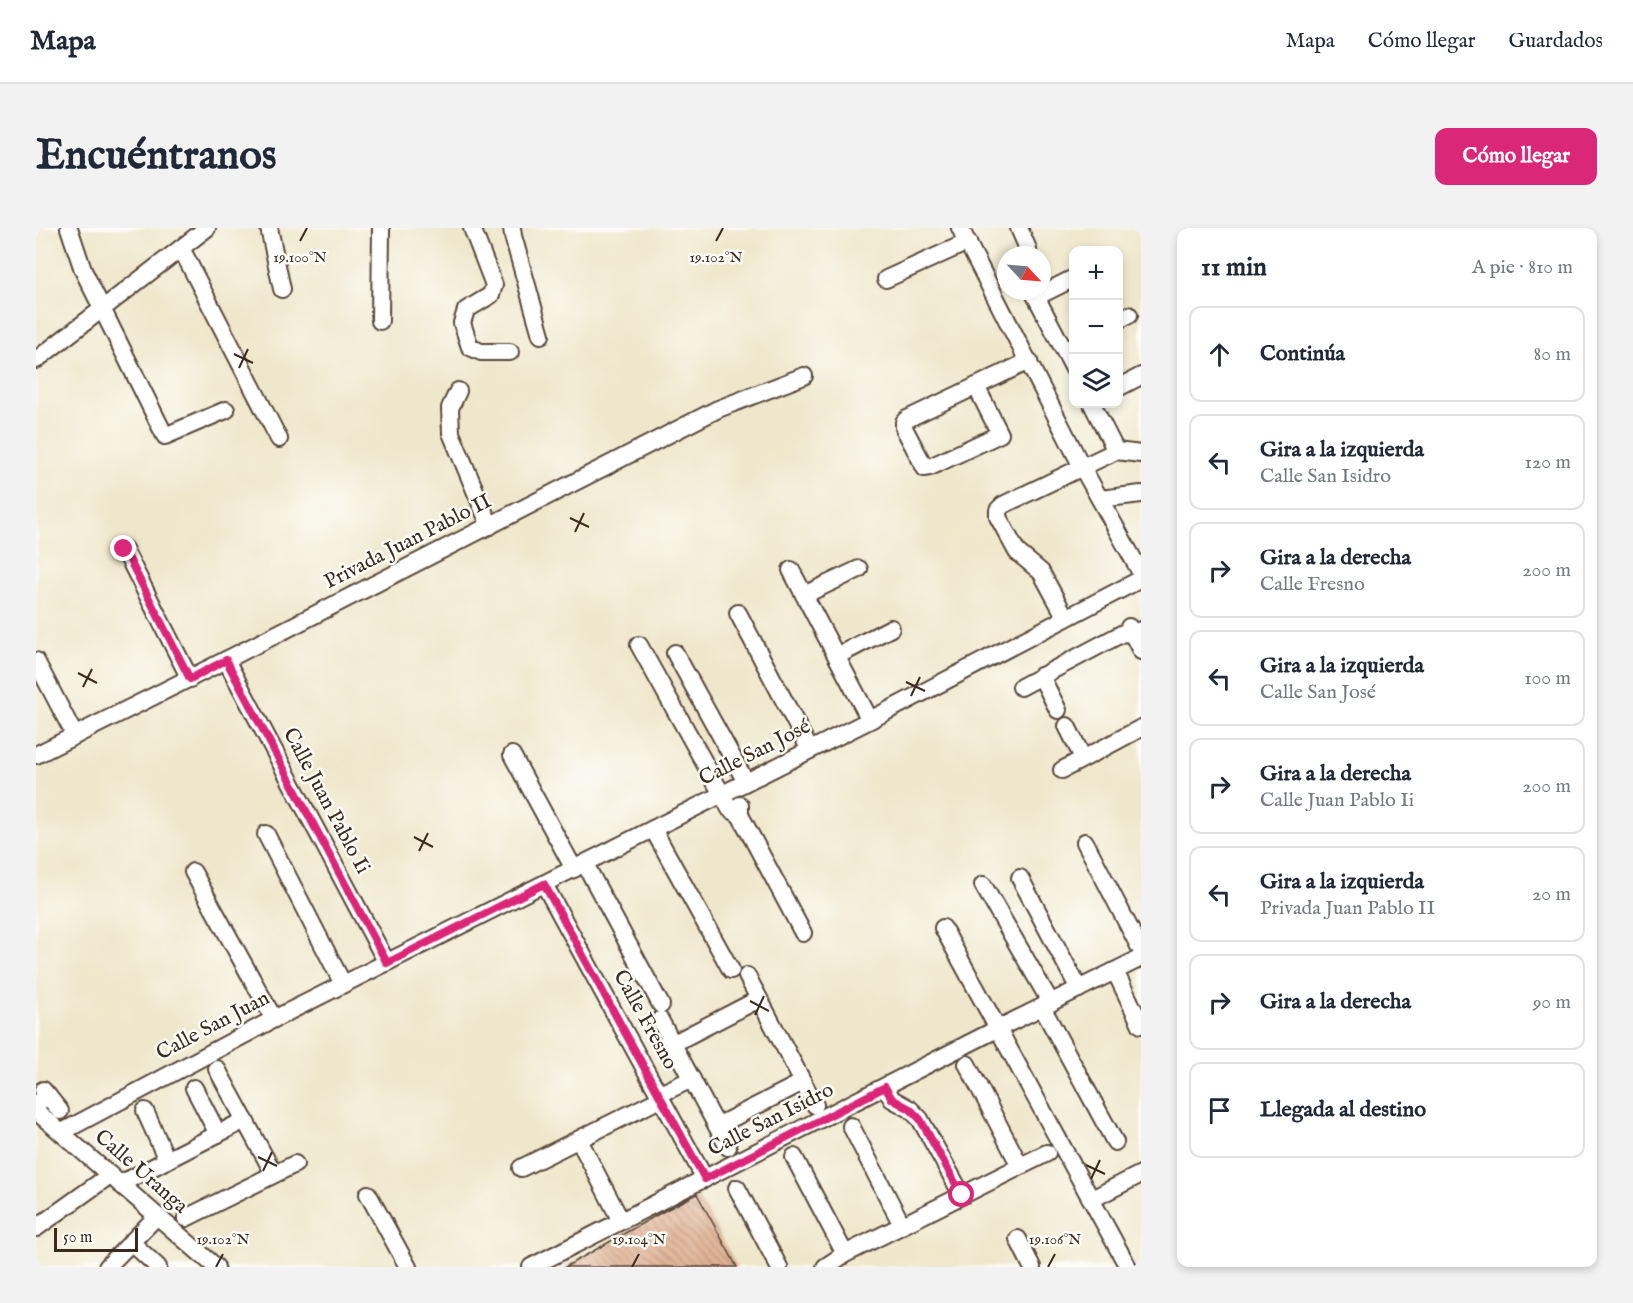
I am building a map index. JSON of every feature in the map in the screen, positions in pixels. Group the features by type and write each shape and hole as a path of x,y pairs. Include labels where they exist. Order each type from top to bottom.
{"street":[{"path":"69,228 83,270 165,436 226,410"},
{"path":"36,360 207,228"},
{"path":"269,228 282,289"},
{"path":"380,321 381,228"},
{"path":"472,228 494,285 491,296 466,310 462,323 471,347 481,352 510,352"},
{"path":"512,228 541,335"},
{"path":"1018,228 1027,246"},
{"path":"886,279 964,235 1082,467 1141,573"},
{"path":"181,248 279,439"},
{"path":"1051,287 1069,280"},
{"path":"1039,300 1068,347"},
{"path":"976,386 1000,434 925,468 904,428 907,418 1029,361"},
{"name":"Privada Juan Pablo II","path":"36,755 190,679 718,409 804,376"},
{"path":"1123,386 1141,376"},
{"path":"458,391 450,408 451,433 489,526"},
{"path":"1066,618 1041,572 1017,552 998,517 998,510 1003,505 1082,467 1132,449 1096,408"},
{"path":"1100,499 1141,494"},
{"path":"124,549 190,679"},
{"path":"804,595 859,569"},
{"path":"791,570 870,720"},
{"name":"Calle San José","path":"387,963 870,720 1141,579"},
{"path":"738,613 810,750"},
{"path":"1021,687 1133,627 1141,651"},
{"path":"837,656 891,628"},
{"path":"639,645 734,789"},
{"path":"675,653 734,789 740,804 740,815 803,933"},
{"name":"Calle Juan Pablo Ii","path":"226,660 387,963"},
{"path":"36,661 75,736"},
{"path":"1041,676 1058,710"},
{"path":"1067,726 1083,758"},
{"path":"1062,770 1141,728"},
{"path":"512,755 579,866 660,1013 672,1044 728,1147"},
{"path":"653,829 731,970"},
{"path":"266,834 342,984"},
{"path":"1085,842 1141,950"},
{"path":"193,872 274,1020"},
{"path":"1020,878 1079,989"},
{"name":"Calle Fresno","path":"544,884 705,1179"},
{"path":"983,885 1115,1142"},
{"path":"943,928 1128,1267"},
{"name":"Calle San Isidro","path":"539,1265 999,1028 1141,958"},
{"name":"Calle San Juan","path":"62,1132 342,984 387,963"},
{"path":"1115,971 1141,1025"},
{"path":"747,976 815,1105"},
{"path":"672,1044 759,999"},
{"path":"967,1064 1020,1166"},
{"path":"217,1069 274,1174"},
{"path":"717,1126 803,1082"},
{"path":"522,1168 694,1084"},
{"path":"891,1084 920,1119 962,1195"},
{"path":"194,1088 218,1134"},
{"path":"40,1107 60,1111"},
{"name":"Calle Uranga","path":"40,1107 62,1132 216,1267"},
{"path":"145,1111 167,1160"},
{"path":"36,1228 115,1180 167,1160 245,1120"},
{"path":"851,1126 903,1225"},
{"path":"579,1140 621,1221"},
{"path":"825,1267 845,1254 1047,1153"},
{"path":"794,1157 845,1254"},
{"path":"186,1218 295,1164"},
{"path":"1092,1199 1141,1174"},
{"path":"737,1188 779,1267"},
{"path":"368,1194 408,1267"},
{"path":"107,1267 157,1216"},
{"path":"1018,1239 1032,1267"},
{"path":"131,1242 158,1267"}],"building":[{"path":"697,1194 737,1267 565,1267 664,1211"}],"route":[{"path":"124,549 190,679 226,660 387,963 544,884 705,1179 885,1087 892,1099 910,1109 920,1119 962,1195"}]}
